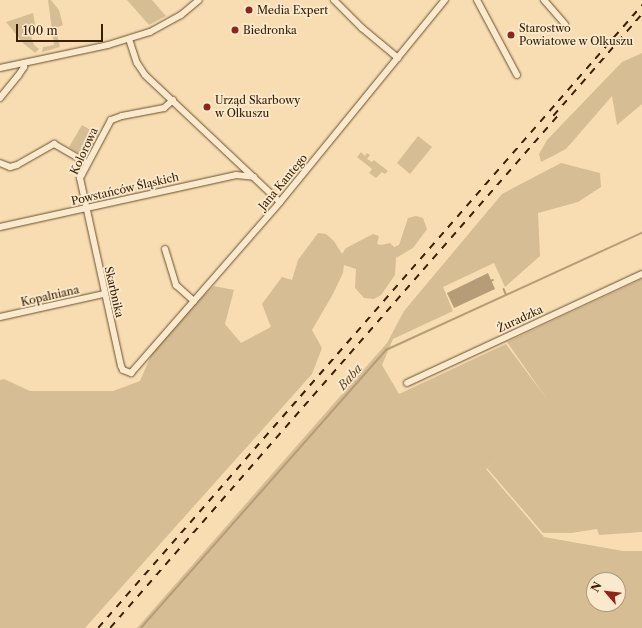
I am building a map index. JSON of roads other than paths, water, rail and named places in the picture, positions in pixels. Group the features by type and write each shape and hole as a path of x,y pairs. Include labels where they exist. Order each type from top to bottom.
{"street":[{"path":"0,68 129,39 164,25 199,0"},
{"path":"334,0 362,28 398,58"},
{"name":"Jana Kantego","path":"131,373 280,202 445,0"},
{"path":"477,0 516,75"},
{"path":"544,0 565,24"},
{"path":"129,39 141,70 280,202"},
{"path":"0,98 24,68 24,63"},
{"name":"Kolorowa","path":"85,209 80,178 111,120 122,116 164,108 173,100"},
{"path":"0,163 10,167 17,165 54,144 87,163"},
{"name":"Powstańców Śląskich","path":"0,227 236,175 254,177"},
{"name":"Skarbnika","path":"85,209 121,366 123,370 131,373"},
{"path":"165,249 176,285 194,301"},
{"name":"Żuradzka","path":"407,383 642,274"},
{"name":"Kopalniana","path":"0,317 104,294"}],"waterway":[{"name":"Baba","path":"141,628 386,350 642,233"},
{"name":"Baba","path":"504,289 506,294"}],"railway":[{"path":"98,628 642,5"},
{"path":"553,116 642,14"},
{"path":"110,628 560,113"}],"place":[{"name":"Media Expert","path":"249,10"},
{"name":"Biedronka","path":"235,30"},
{"name":"Starostwo Powiatowe w Olkuszu","path":"511,35"},
{"name":"Urząd Skarbowy w Olkuszu","path":"207,107"}]}
